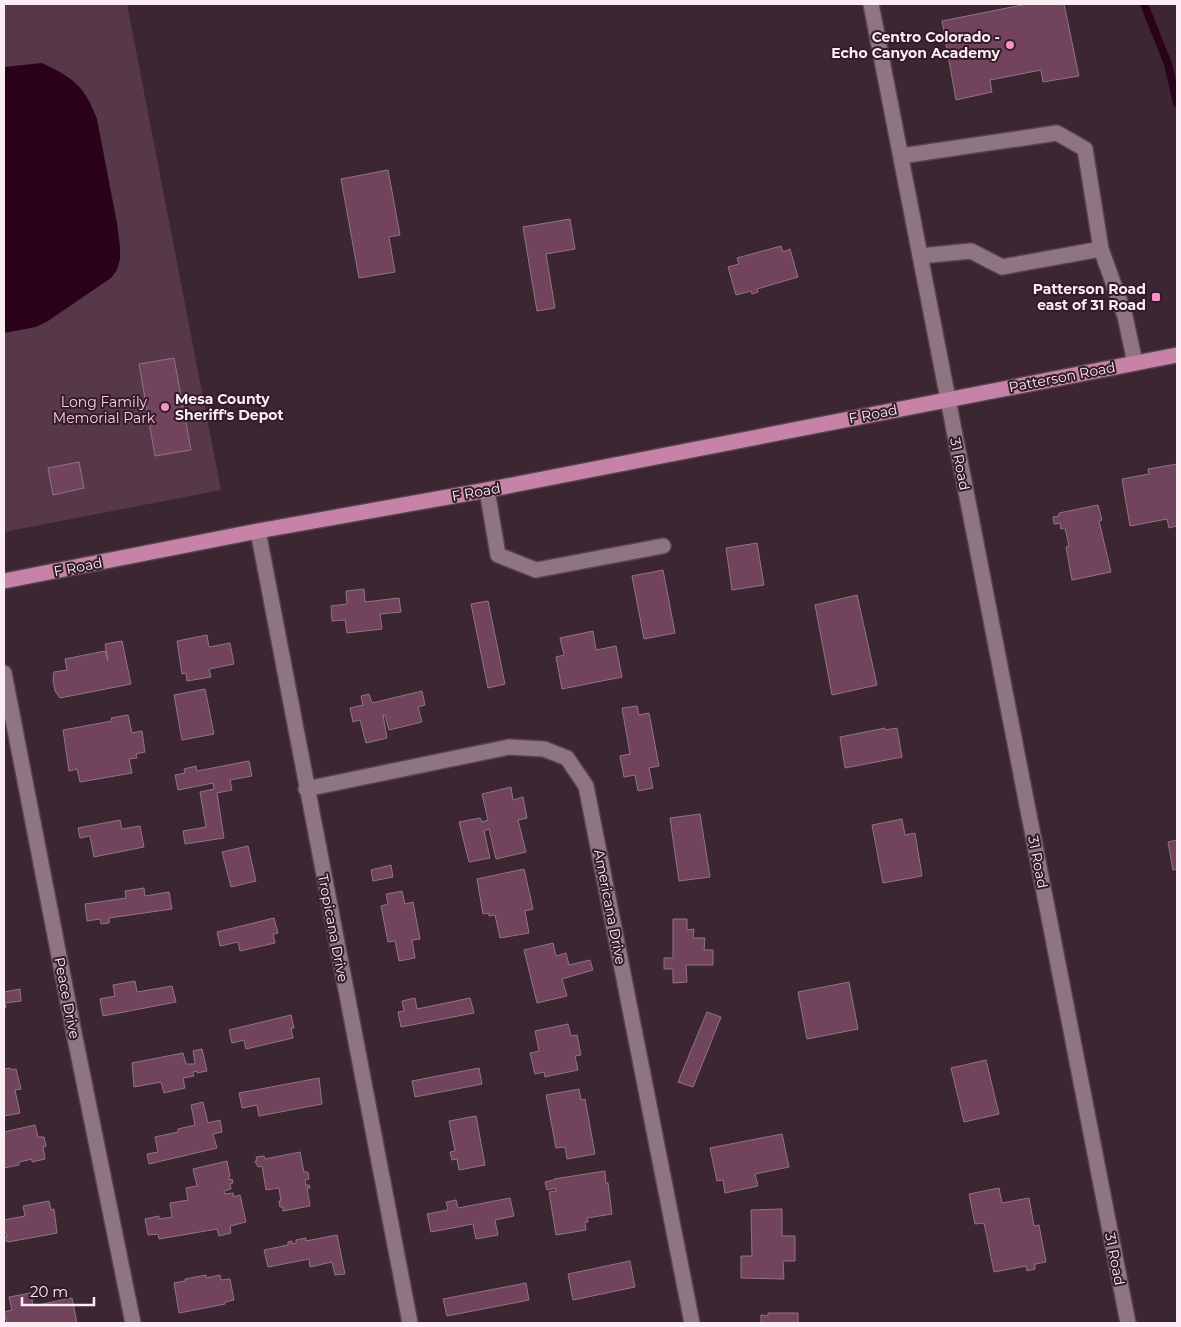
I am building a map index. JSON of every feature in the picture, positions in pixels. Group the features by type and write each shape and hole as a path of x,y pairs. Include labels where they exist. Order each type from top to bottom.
{"main road":[{"name":"Patterson Road","path":"948,400 1177,355"},
{"name":"F Road","path":"4,581 487,490 948,400"}],"street":[{"name":"31 Road","path":"871,4 1128,1323"},
{"path":"901,156 1057,133 1085,149 1101,250 1125,316 1135,363"},
{"path":"920,256 971,251 1002,267 1101,250"},
{"path":"487,490 498,555 536,570 663,546"},
{"name":"Tropicana Drive","path":"258,532 410,1323"},
{"name":"Peace Drive","path":"4,673 133,1323"},
{"name":"Americana Drive","path":"306,789 509,747 544,749 567,758 586,786 692,1323"}],"green space":[{"name":"Long Family Memorial Park","path":"4,4 127,4 221,490 4,532"}],"shaded area":[{"path":"42,63 70,78 82,90 97,119 117,223 120,259 117,270 111,278 48,321 36,327 4,333 4,67"}],"building":[{"name":"Centro Colorado - Echo Canyon Academy","path":"1027,4 1064,4 1079,76 1043,82 1041,70 990,80 992,92 956,100 942,21"},
{"path":"388,170 400,235 389,237 395,272 359,278 341,179"},
{"path":"570,219 575,249 546,254 555,308 537,311 523,227"},
{"path":"781,246 783,252 790,249 798,277 757,289 758,292 752,294 751,291 736,295 728,267 739,264 737,258"},
{"name":"Mesa County Sheriff's Depot","path":"174,358 191,450 155,456 139,364"},
{"path":"79,462 84,488 53,495 48,468"},
{"path":"1177,464 1177,526 1169,528 1167,519 1130,526 1122,479 1149,474 1148,469"},
{"path":"1098,505 1102,520 1099,521 1111,572 1072,580 1066,547 1069,546 1065,528 1061,529 1060,523 1054,524 1053,517 1059,516 1059,513"},
{"path":"757,543 764,585 732,590 726,548"},
{"path":"663,570 675,633 644,639 632,576"},
{"path":"364,589 365,602 399,598 401,612 380,614 382,629 347,633 345,620 332,621 331,606 347,604 346,591"},
{"path":"857,595 877,685 832,695 815,605"},
{"path":"488,601 505,684 488,688 471,604"},
{"path":"593,631 596,650 616,646 622,677 562,689 556,657 564,655 560,638"},
{"path":"207,635 209,647 230,643 234,664 209,669 211,677 187,681 186,673 182,674 177,641"},
{"path":"122,641 131,684 60,698 55,691 54,672 67,670 65,659 105,651 108,661 105,644"},
{"path":"205,689 214,734 182,740 174,695"},
{"path":"422,691 425,705 418,707 422,722 389,730 385,715 383,715 387,738 366,743 360,720 353,722 350,708 363,705 361,696 369,694 372,703"},
{"path":"637,706 639,715 649,713 659,766 649,768 653,788 638,791 635,775 624,777 620,756 630,754 622,708"},
{"path":"128,715 132,733 142,731 145,752 136,754 137,758 129,759 132,773 80,782 77,769 69,771 63,730 112,721 111,718"},
{"path":"885,728 885,730 897,728 902,757 845,768 840,737"},
{"path":"249,761 252,776 230,780 232,790 217,793 224,838 185,844 183,831 206,827 200,792 214,789 213,783 178,790 175,775 185,773 184,769 196,766 197,771"},
{"path":"511,787 513,800 523,797 527,818 518,820 526,852 496,859 489,829 484,831 490,858 469,862 459,822 480,818 482,822 488,820 482,794"},
{"path":"700,814 710,877 679,881 670,818"},
{"path":"902,819 905,835 915,833 922,876 883,883 872,825"},
{"path":"120,820 122,829 140,826 144,847 94,857 90,836 80,838 78,828"},
{"path":"1177,840 1177,869 1173,870 1168,842"},
{"path":"248,846 256,881 231,887 222,852"},
{"path":"391,865 393,877 373,881 371,870"},
{"path":"524,869 533,909 525,911 529,933 500,938 495,915 483,914 477,879"},
{"path":"144,888 145,896 169,892 172,909 109,918 109,923 101,924 100,919 87,921 85,904 126,898 125,891"},
{"path":"402,891 405,904 413,902 420,939 412,940 415,958 399,961 395,941 388,942 381,906 388,904 386,894"},
{"path":"274,918 278,933 273,934 275,943 240,951 238,942 220,946 217,932"},
{"path":"673,919 687,919 687,930 694,929 693,938 705,938 704,950 713,950 713,965 686,965 687,982 673,983 673,969 664,969 664,958 673,958"},
{"path":"553,943 556,956 566,953 569,965 590,960 593,970 562,979 567,996 537,1003 524,950"},
{"path":"135,981 137,992 172,986 176,1002 103,1016 100,999 115,996 113,985"},
{"path":"849,982 858,1029 807,1039 798,992"},
{"path":"20,989 21,1001 5,1003 6,1008 4,1008 4,992"},
{"path":"415,998 417,1009 470,998 474,1013 401,1027 398,1012 404,1011 402,1001"},
{"path":"707,1012 721,1017 693,1087 678,1082"},
{"path":"291,1015 294,1028 291,1028 293,1038 246,1049 244,1040 232,1043 229,1030"},
{"path":"568,1024 571,1036 577,1035 581,1055 575,1056 578,1070 545,1077 544,1072 535,1074 530,1053 539,1051 535,1031"},
{"path":"202,1049 207,1071 193,1072 194,1076 183,1078 185,1088 164,1093 161,1082 134,1087 132,1063 183,1053 186,1064 195,1064 193,1051"},
{"path":"986,1060 999,1114 964,1122 951,1068"},
{"path":"10,1068 11,1070 16,1069 21,1089 15,1090 20,1113 4,1116 4,1069"},
{"path":"479,1068 482,1084 415,1097 412,1081"},
{"path":"319,1078 322,1104 259,1116 257,1105 242,1108 239,1093"},
{"path":"579,1089 581,1100 585,1099 595,1154 567,1159 565,1147 556,1148 546,1095"},
{"path":"203,1102 208,1123 220,1120 222,1132 213,1134 217,1148 149,1164 147,1154 158,1152 155,1137 178,1132 178,1129 195,1125 191,1105"},
{"path":"476,1116 485,1165 459,1170 457,1159 452,1160 450,1152 455,1151 449,1121"},
{"path":"35,1125 38,1137 44,1137 46,1146 43,1147 45,1159 32,1162 32,1159 19,1162 19,1165 4,1168 4,1132"},
{"path":"782,1134 789,1167 755,1174 758,1186 725,1193 723,1180 717,1181 710,1148"},
{"path":"300,1152 304,1172 308,1172 309,1179 305,1180 306,1185 309,1185 310,1188 307,1188 310,1206 283,1211 283,1207 280,1207 279,1188 266,1190 262,1166 258,1167 255,1161 257,1161 256,1157 264,1156 265,1159"},
{"path":"227,1161 229,1180 232,1179 233,1183 230,1184 231,1189 224,1191 225,1194 233,1193 234,1197 240,1195 246,1222 230,1226 231,1233 219,1236 217,1229 159,1239 158,1234 148,1235 145,1219 159,1216 159,1219 172,1217 170,1203 188,1200 186,1188 197,1186 193,1169"},
{"path":"605,1171 612,1214 587,1218 588,1222 585,1222 586,1230 556,1235 549,1192 556,1191 556,1188 547,1190 545,1182"},
{"path":"999,1188 1002,1203 1029,1198 1034,1226 1039,1225 1046,1262 1035,1264 1035,1269 1027,1271 1026,1266 994,1272 984,1223 975,1224 969,1194"},
{"path":"510,1198 514,1216 495,1220 498,1235 476,1239 473,1224 431,1232 427,1214 448,1210 446,1202 456,1200 458,1208"},
{"path":"49,1201 51,1210 54,1209 57,1233 8,1242 4,1241 4,1237 7,1237 6,1233 4,1233 4,1220 25,1216 23,1206"},
{"path":"782,1209 782,1236 795,1236 795,1261 783,1261 784,1279 741,1278 741,1256 752,1256 751,1210"},
{"path":"337,1235 345,1274 335,1275 332,1262 310,1267 309,1259 268,1267 264,1250 288,1245 288,1242 292,1241 292,1244 296,1243 296,1240 306,1238 306,1241"},
{"path":"630,1261 635,1287 573,1300 568,1274"},
{"path":"206,1275 206,1278 220,1275 221,1280 230,1279 234,1300 225,1302 225,1304 179,1313 174,1283"},
{"path":"526,1283 529,1300 447,1316 443,1299"},
{"path":"31,1293 33,1306 72,1298 77,1323 7,1323 4,1312 12,1310 9,1297"},
{"path":"768,1313 798,1313 798,1323 761,1323 761,1315 768,1316"}],"waterway":[{"path":"1144,4 1168,64 1177,103"}],"place":[{"name":"Centro Colorado - Echo Canyon Academy","path":"1010,45"},
{"name":"Patterson Road east of 31 Road","path":"1156,297"},
{"name":"Mesa County Sheriff's Depot","path":"165,407"}]}
